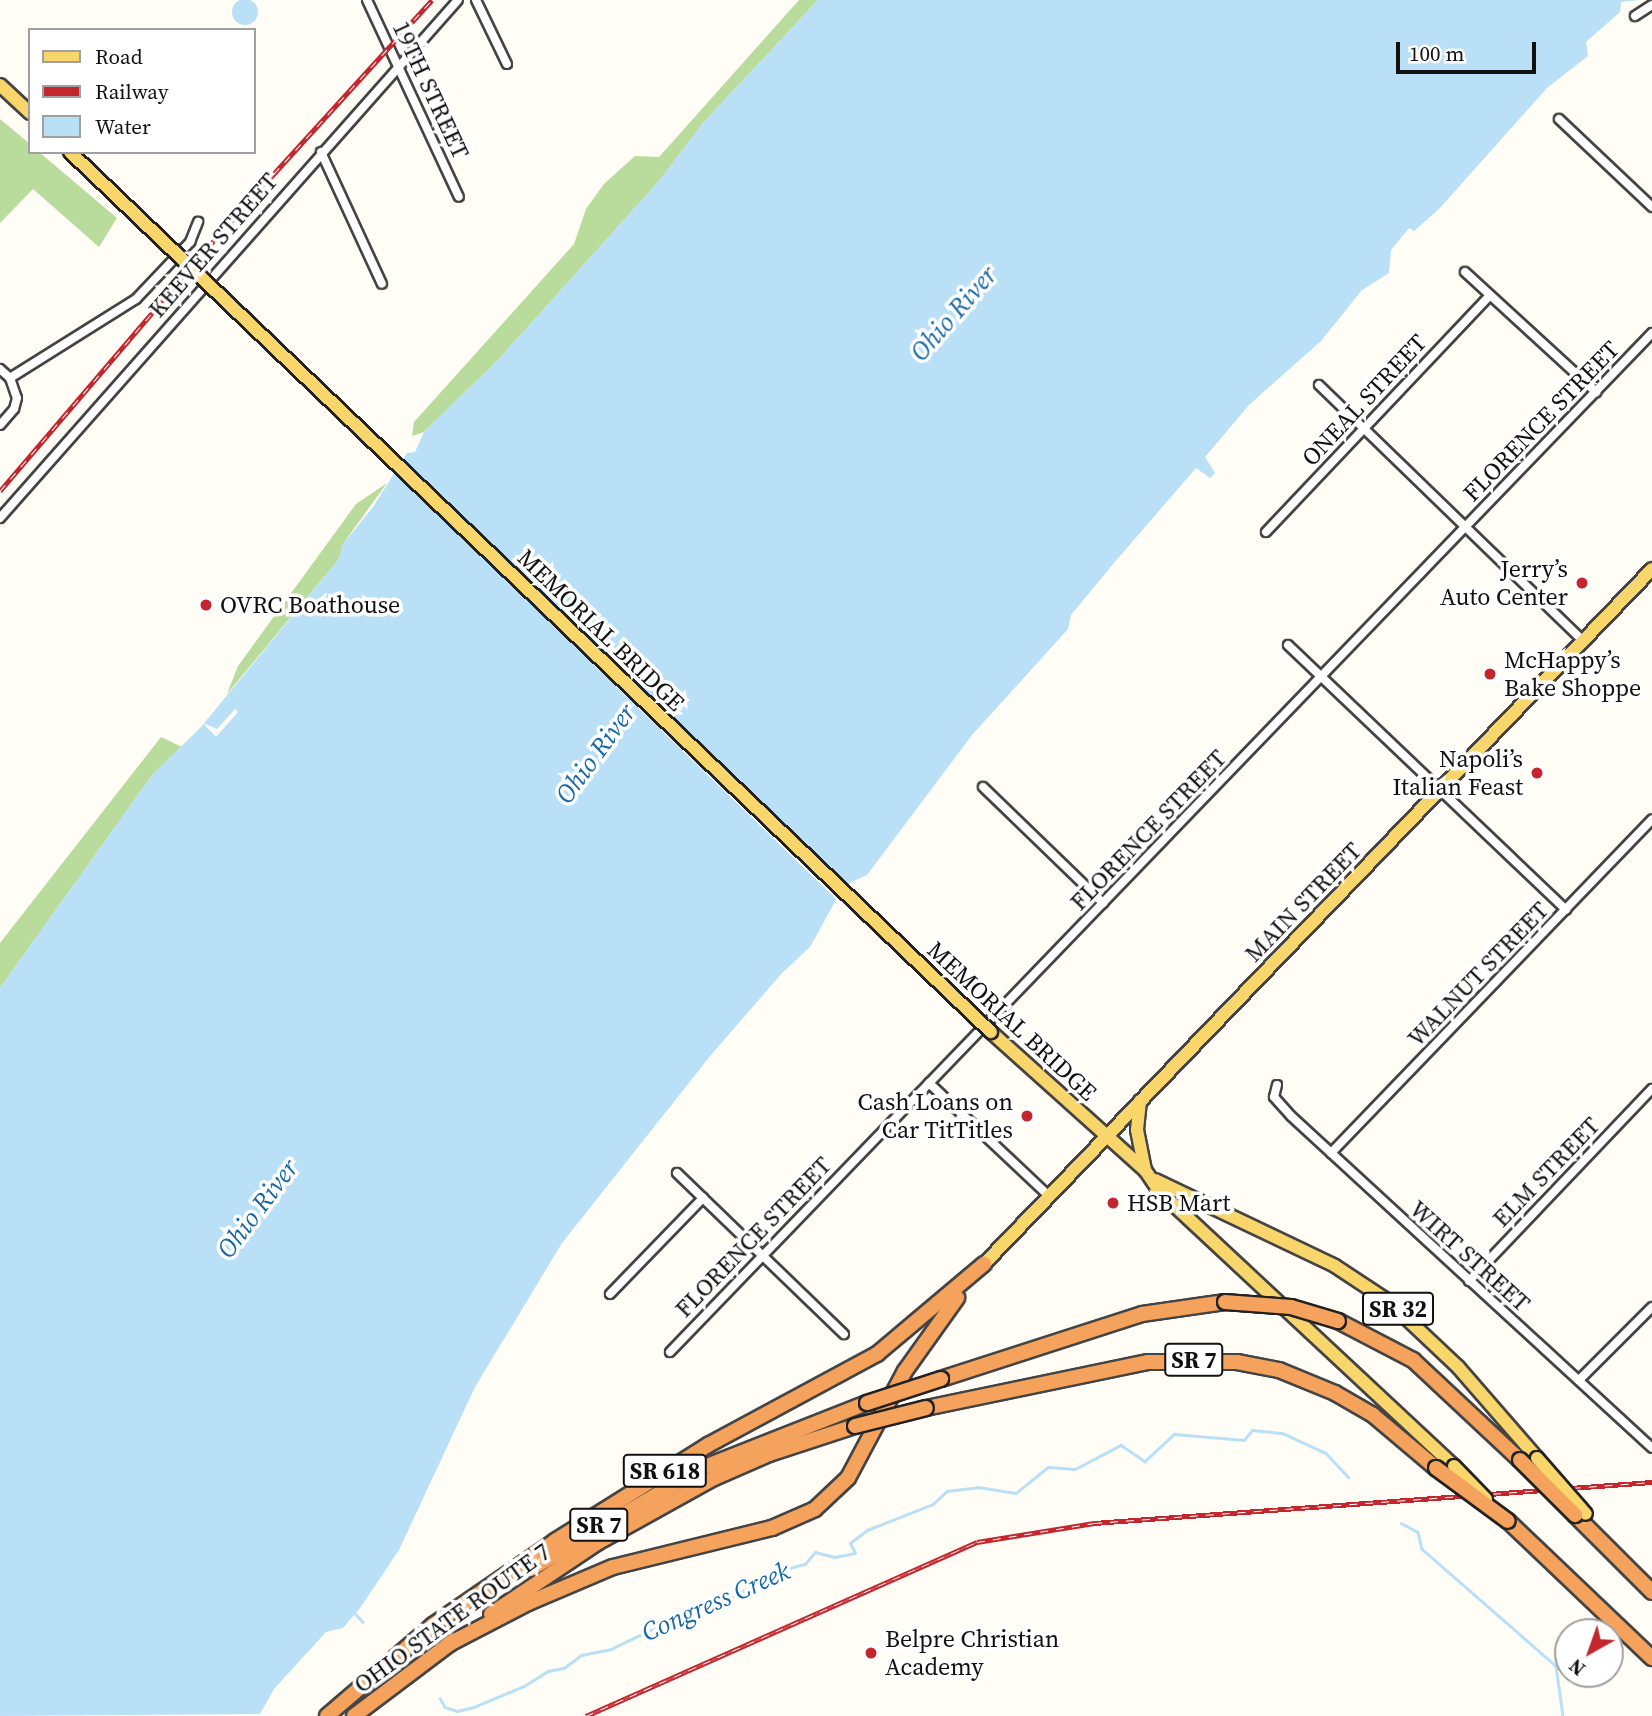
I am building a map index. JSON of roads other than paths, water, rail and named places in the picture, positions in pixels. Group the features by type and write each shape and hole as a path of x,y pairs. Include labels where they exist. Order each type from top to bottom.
{"highway":[{"path":"449,1644 528,1603 613,1567 766,1530 815,1509 848,1478 924,1341 984,1265"},
{"name":"SR 618","path":"356,1692 433,1625 624,1496 877,1354 984,1265"},
{"name":"SR 7","path":"356,1692 491,1595 675,1482 753,1446 867,1403 1142,1314 1224,1302 1291,1307 1338,1321 1413,1360 1581,1515 1652,1592"},
{"name":"OHIO STATE ROUTE 7","path":"354,1716 538,1581 648,1513 726,1473 800,1443 855,1426 926,1408 1149,1362 1237,1362 1279,1370 1335,1393 1373,1415 1436,1468 1508,1521"},
{"name":"SR 7","path":"1508,1521 1652,1658"},
{"name":"OHIO STATE ROUTE 7","path":"327,1716 356,1692"}],"main road":[{"path":"0,85 28,111"},
{"name":"MEMORIAL BRIDGE","path":"72,154 991,1032 1105,1136"},
{"name":"MAIN STREET","path":"984,1265 1652,569"},
{"path":"1140,1101 1137,1130 1144,1170"},
{"name":"SR 32","path":"1105,1136 1155,1180 1335,1266 1388,1301 1458,1367 1537,1458 1581,1515"},
{"name":"SR 32","path":"1155,1180 1159,1191 1454,1466 1508,1521"}],"street":[{"name":"19TH STREET","path":"368,0 459,197"},
{"name":"KEEVER STREET","path":"0,518 458,0"},
{"path":"476,0 507,64"},
{"path":"1635,16 1652,5"},
{"path":"1559,119 1652,206"},
{"path":"321,152 382,284"},
{"path":"10,378 136,299 190,242 198,222"},
{"path":"1465,272 1596,392"},
{"name":"ONEAL STREET","path":"1266,532 1490,295"},
{"name":"FLORENCE STREET","path":"670,1352 1652,333"},
{"path":"0,369 10,378 17,398 14,409 0,425"},
{"path":"1319,385 1582,640"},
{"path":"1289,645 1566,910"},
{"path":"983,787 1103,903"},
{"name":"WALNUT STREET","path":"1331,1153 1652,820"},
{"path":"929,1083 1049,1196"},
{"name":"WIRT STREET","path":"1277,1085 1273,1093 1278,1103 1652,1448"},
{"name":"ELM STREET","path":"1469,1281 1652,1089"},
{"path":"677,1173 844,1334"},
{"path":"610,1294 703,1198"},
{"path":"1579,1380 1652,1307"}],"water":[{"path":"245,-1 254,3 258,12 254,21 245,25 236,21 232,12 236,3"},
{"name":"Ohio River","path":"818,0 1640,0 1621,2 1620,12 1586,42 1588,56 1547,88 1439,209 1414,231 1409,228 1391,250 1389,273 1362,290 1321,341 1249,405 1205,457 1215,473 1210,478 1196,468 1071,615 1068,629 972,735 867,875 851,882 837,898 810,947 782,973 711,1055 562,1243 475,1387 399,1550 360,1608 343,1628 326,1632 274,1689 260,1714 0,1716 0,988 153,774 201,727 339,559 343,544 373,507 407,453 415,452 424,432 499,359 659,181 703,123"}],"waterway":[{"name":"Congress Creek","path":"440,1698 445,1707 457,1711 474,1707 524,1686 548,1671 564,1668 581,1655 611,1649 709,1602 731,1597 782,1570 805,1564 815,1552 835,1557 855,1553 850,1543 867,1530 933,1504 947,1491 978,1487 1016,1493 1048,1467 1075,1469 1121,1445 1145,1461 1174,1434 1244,1440 1252,1430 1282,1433 1326,1453 1348,1477"},
{"name":"Congress Creek","path":"1401,1523 1418,1532 1422,1549 1556,1666 1563,1716"},
{"name":"Congress Creek","path":"354,1612 363,1622"}],"railway":[{"path":"0,491 220,233 432,0"},
{"path":"586,1716 977,1542 1094,1523 1652,1482"}],"place":[{"name":"Jerry’s Auto Center","path":"1582,583"},
{"name":"OVRC Boathouse","path":"206,605"},
{"name":"McHappy’s Bake Shoppe","path":"1490,674"},
{"name":"Napoli’s Italian Feast","path":"1537,773"},
{"name":"Cash Loans on Car TitTitles","path":"1027,1116"},
{"name":"HSB Mart","path":"1113,1203"},
{"name":"Belpre Christian Academy","path":"871,1653"}]}
